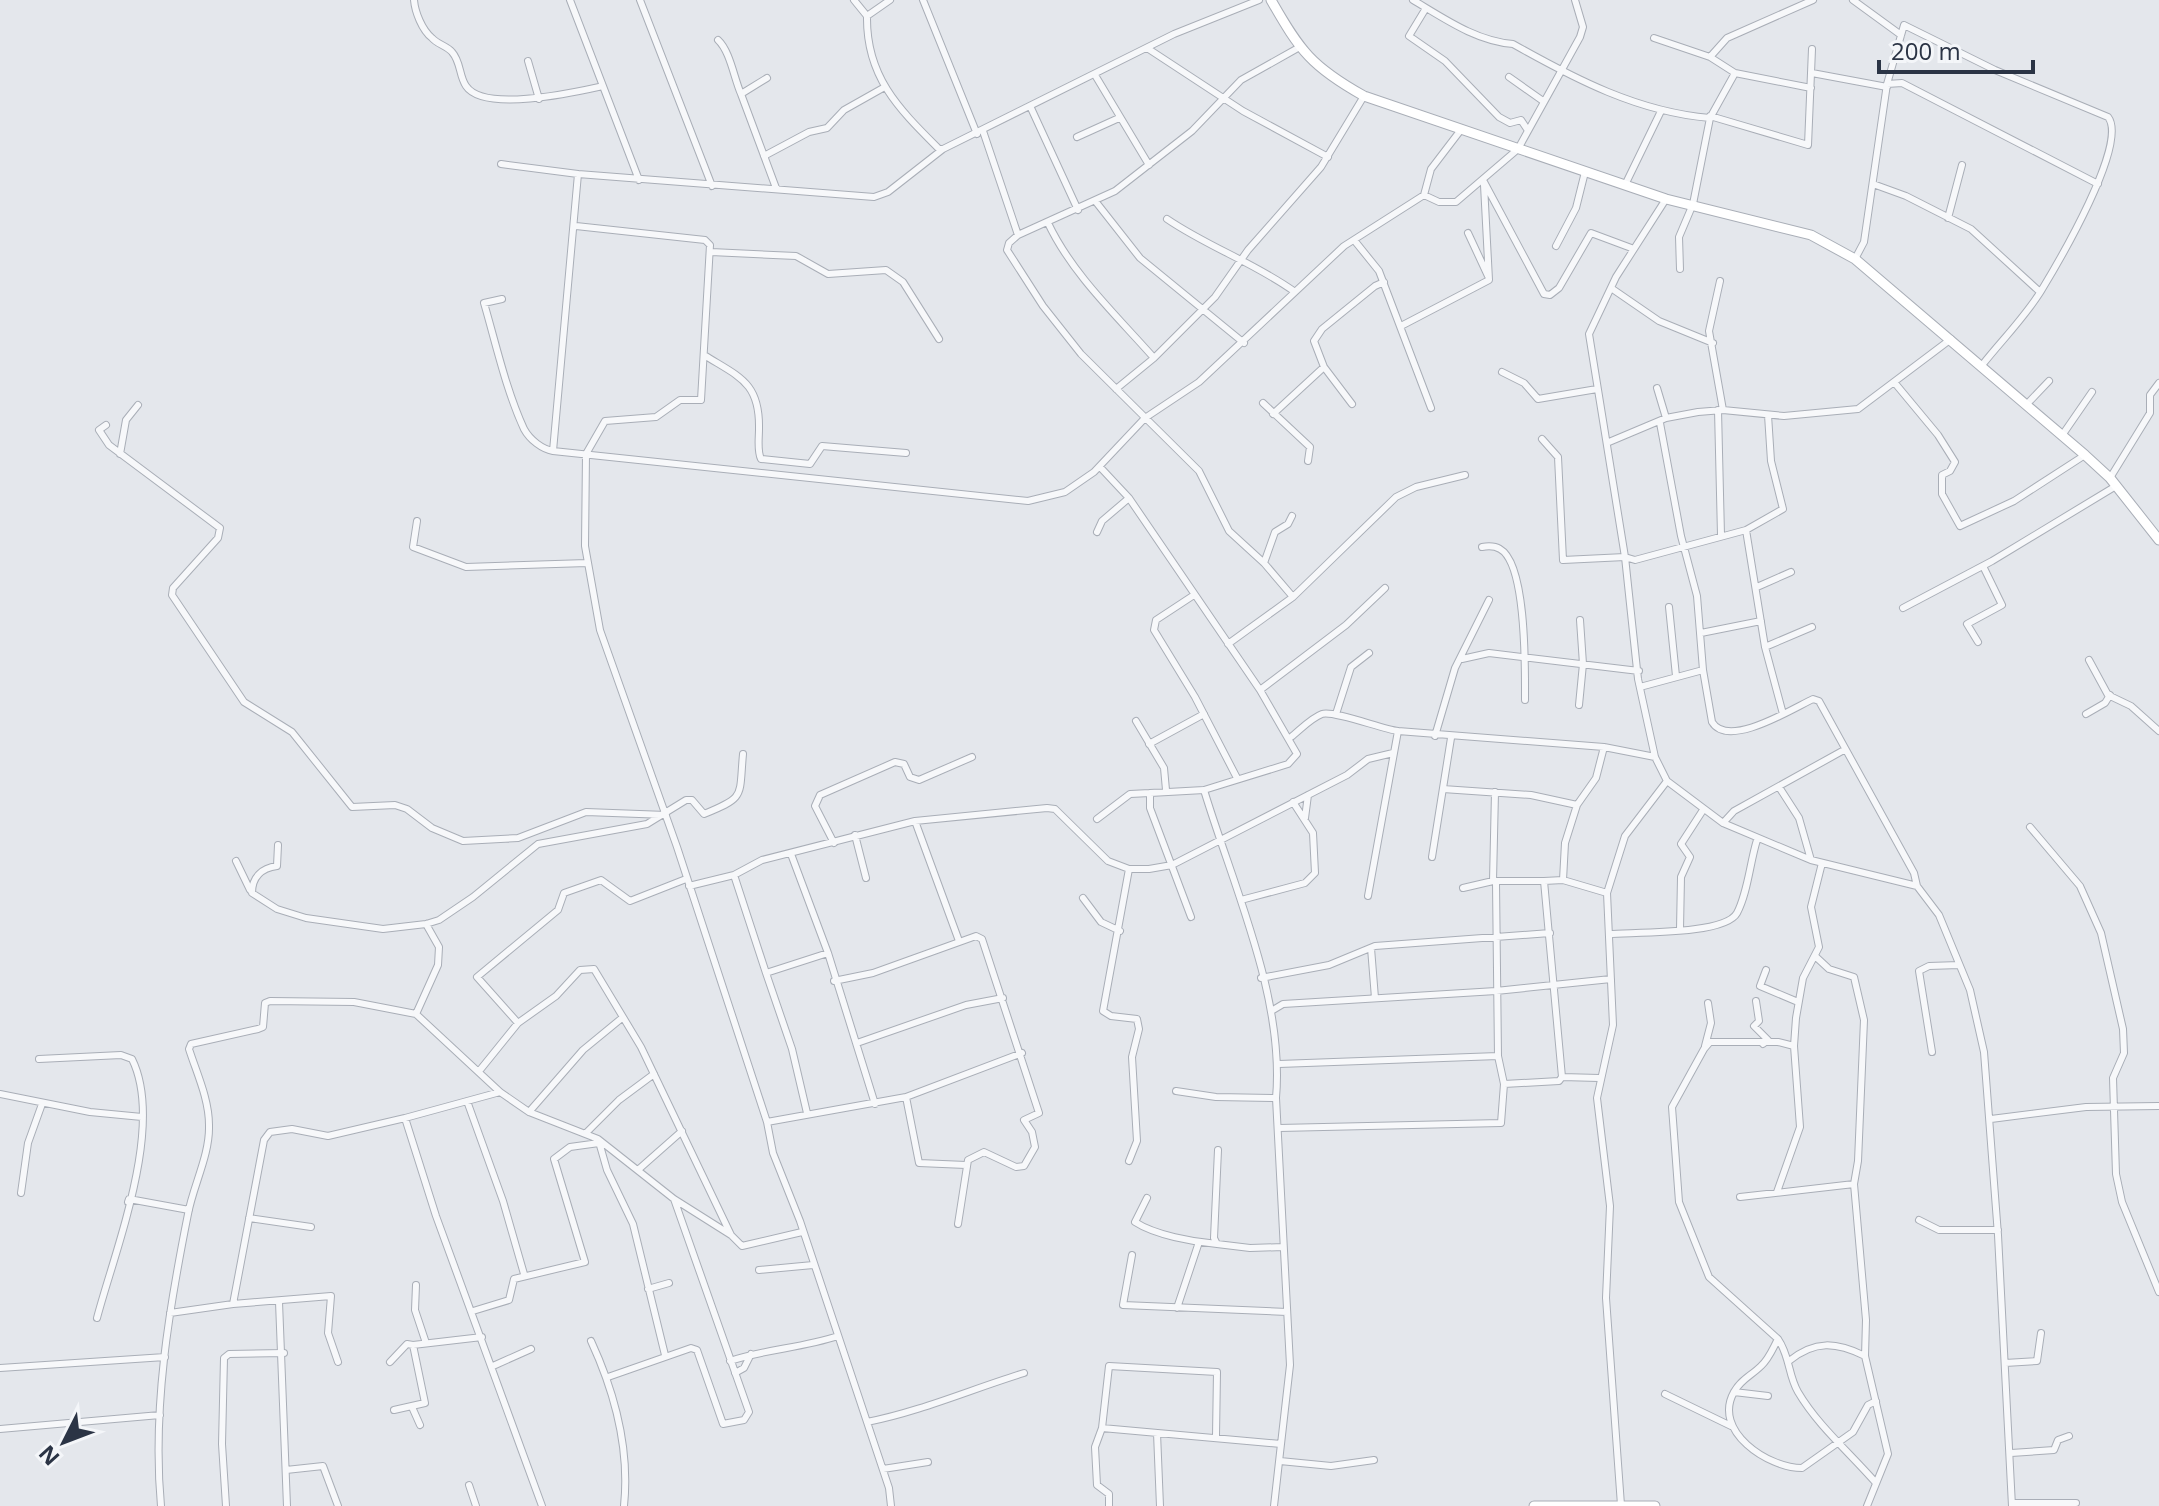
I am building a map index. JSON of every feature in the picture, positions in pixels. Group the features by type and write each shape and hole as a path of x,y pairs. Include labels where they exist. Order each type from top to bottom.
{"main road":[{"path":"1271,0 1298,48 1337,81 1364,96 1666,199 1811,235 1855,259 2063,434 2113,482 2159,540"},
{"path":"1534,1506 1655,1506"}],"street":[{"path":"414,0 415,10 431,38 452,52 462,69 465,85 472,91 493,99 539,99 603,86"},
{"path":"570,0 639,180"},
{"path":"640,0 712,186"},
{"path":"854,0 867,16 871,51 883,88 903,113 939,149 943,149"},
{"path":"867,16 888,0"},
{"path":"923,0 980,132 1018,235"},
{"path":"501,164 639,180 874,197 888,192 943,149 1147,48 1259,0"},
{"path":"1413,0 1484,40 1498,45 1513,44 1561,71 1621,98 1661,111 1710,117 1808,145 1812,49"},
{"path":"1424,195 1439,202 1456,202 1518,149 1583,27 1575,0"},
{"path":"1710,57 1727,38 1813,0"},
{"path":"1853,0 1901,35"},
{"path":"1426,8 1409,36 1445,61 1499,117 1510,123 1521,120 1527,129"},
{"path":"1855,259 1864,242 1887,85 1904,25 1995,70 2108,117 2113,123 2113,135 2098,184 2040,292 1983,364"},
{"path":"1654,38 1710,57 1735,73 1811,88"},
{"path":"718,40 726,50 727,62 776,188"},
{"path":"1147,48 1222,98 1328,157"},
{"path":"1293,597 1264,563 1229,531 1199,471 1081,354 1018,272 1007,250 1009,243 1018,235 1096,202 1192,131 1222,98 1252,72 1298,48"},
{"path":"528,61 539,99"},
{"path":"1680,269 1679,237 1693,204 1710,117 1735,73"},
{"path":"1812,73 1887,85 1902,83 2021,141 2098,184"},
{"path":"1095,75 1149,165"},
{"path":"1509,77 1543,101"},
{"path":"741,94 767,78"},
{"path":"764,156 809,132 827,128 844,110 883,88"},
{"path":"1116,389 1154,358 1202,310 1328,157 1364,96"},
{"path":"1031,108 1078,210"},
{"path":"1625,185 1661,111"},
{"path":"1077,137 1119,118"},
{"path":"502,299 484,303 525,430 543,449 1028,501 1065,492 1100,467 1145,418 1199,382 1354,240 1424,195 1431,169 1460,131"},
{"path":"1948,218 1962,165"},
{"path":"1556,246 1576,208 1585,172"},
{"path":"553,451 576,226 578,174"},
{"path":"1483,182 1544,294 1550,295 1559,288 1591,233 1634,249"},
{"path":"1483,182 1489,280"},
{"path":"1873,184 1906,196 1971,229 2040,292"},
{"path":"1666,199 1611,288 1589,334 1609,442 1640,687 1655,757 1667,781 1703,810 1757,840 1811,860 1917,886"},
{"path":"1096,202 1124,242 1244,343"},
{"path":"1167,219 1265,271 1295,292"},
{"path":"1048,223 1058,246 1154,358"},
{"path":"576,226 705,240 711,252 701,400 680,400 656,417 605,421 586,454 587,563 595,586 600,630 666,815 767,1122 773,1153 883,1469 891,1506"},
{"path":"1468,233 1489,280"},
{"path":"1354,240 1373,260 1384,282 1431,408"},
{"path":"711,252 796,256 828,274 886,270 903,282 939,339"},
{"path":"1401,326 1489,280"},
{"path":"1720,281 1710,317 1721,410 1721,535"},
{"path":"1352,404 1324,367 1314,341 1317,335 1375,286 1384,282"},
{"path":"1611,288 1659,321 1713,343"},
{"path":"1609,442 1663,421 1721,410 1768,415 1858,409 1951,339"},
{"path":"704,355 745,381 754,392 759,408 761,459 810,464 822,446 906,453"},
{"path":"1273,414 1324,367"},
{"path":"1502,372 1524,383 1538,399 1597,389"},
{"path":"2028,403 2049,381"},
{"path":"1894,382 1941,438 1955,462 1950,471 1942,475 1940,487 1960,526 2014,501 2085,455"},
{"path":"1903,608 1983,566 2113,482 2155,409 2150,395 2159,383"},
{"path":"1657,388 1683,546 1697,596 1703,670 1716,728 1746,731 1817,699 1914,873 1917,886 1939,915 1959,965 1979,1023 1991,1119 2012,1505 2076,1503"},
{"path":"2063,434 2092,392"},
{"path":"1263,403 1310,447 1308,461"},
{"path":"120,454 126,420 138,405"},
{"path":"1542,439 1558,457 1562,558 1625,557 1635,560 1746,530 1783,509 1771,461 1768,415"},
{"path":"106,425 99,430 100,435 120,454 220,528 218,538 173,588 172,595 244,702 292,732 352,807 395,805 407,809 432,828 463,841 518,838 586,812 666,815"},
{"path":"1097,819 1130,794 1204,790 1292,762 1297,754 1291,737 1129,498 1100,467"},
{"path":"1228,644 1293,597 1396,497 1416,487 1465,475"},
{"path":"1097,532 1102,521 1129,498"},
{"path":"1264,563 1275,532 1288,524 1292,516"},
{"path":"417,521 413,547 466,567 587,563"},
{"path":"1746,530 1765,647 1783,714"},
{"path":"1482,547 1499,547 1508,558 1521,603 1525,700"},
{"path":"1978,642 1967,624 2002,605 1983,566"},
{"path":"1757,587 1791,572"},
{"path":"1260,690 1346,625 1385,588"},
{"path":"1194,595 1156,620 1154,630 1204,714 1237,778"},
{"path":"1435,736 1455,668 1489,600"},
{"path":"1669,607 1676,676"},
{"path":"1579,705 1583,664 1580,620"},
{"path":"1701,633 1761,621"},
{"path":"1765,647 1812,627"},
{"path":"1336,714 1349,670 1369,653"},
{"path":"1462,659 1489,653 1639,671"},
{"path":"2089,660 2110,695 2131,706 2159,731"},
{"path":"1640,687 1703,670"},
{"path":"2086,714 2105,703 2110,695"},
{"path":"1149,744 1204,714"},
{"path":"1291,737 1321,714 1336,714 1370,727 1435,736 1604,747 1655,757"},
{"path":"1136,721 1164,768 1166,790"},
{"path":"1368,896 1398,731"},
{"path":"1432,857 1451,738"},
{"path":"1563,880 1565,843 1577,805 1596,778 1604,747"},
{"path":"1723,823 1734,811 1844,750"},
{"path":"518,1023 477,977 558,910 564,893 601,880 630,901 688,883 734,875 760,861 915,821 1055,809 1098,855 1129,869 1172,865 1308,795 1368,759 1393,753"},
{"path":"236,861 252,893 277,909 306,918 383,929 426,924 439,920 473,897 538,844 647,824 686,800 692,800 704,814 734,801 740,793 743,754"},
{"path":"834,843 815,806 820,795 895,762 904,764 910,777 919,780 972,757"},
{"path":"1621,1505 1606,1298 1610,1206 1598,1124 1599,1078 1613,1025 1607,893 1625,836 1667,781"},
{"path":"1779,787 1799,818 1811,860"},
{"path":"1443,789 1495,792 1577,805"},
{"path":"1204,790 1273,1010 1279,1064 1276,1098 1290,1365 1274,1506"},
{"path":"1279,1128 1476,1121 1497,1124 1504,1120 1496,991 1495,792"},
{"path":"1150,793 1150,808 1191,917"},
{"path":"1305,818 1308,795"},
{"path":"1241,900 1312,879 1315,873 1314,841 1305,818 1293,802"},
{"path":"1680,929 1681,877 1690,857 1681,844 1703,810"},
{"path":"915,821 959,941"},
{"path":"2030,827 2080,886 2101,933 2123,1029 2124,1053 2113,1078 2115,1162 2122,1202 2159,1292"},
{"path":"855,835 866,878"},
{"path":"1609,934 1729,922 1737,912 1757,840"},
{"path":"252,893 253,882 258,875 266,867 277,866 278,845"},
{"path":"791,854 828,953 834,981 875,1104"},
{"path":"1777,1192 1800,1127 1794,1046 1803,978 1819,943 1811,907 1822,863"},
{"path":"1129,869 1103,1011 1111,1016 1137,1019 1139,1029 1132,1057 1137,1141 1129,1161"},
{"path":"734,875 792,1049 807,1113"},
{"path":"1463,888 1494,882 1563,880 1607,893"},
{"path":"1544,881 1562,1077"},
{"path":"1083,898 1101,922 1120,931"},
{"path":"416,1014 438,965 439,947 426,924"},
{"path":"1261,978 1329,965 1371,948 1550,933"},
{"path":"834,981 873,973 976,936 982,939 1039,1111 1024,1120 1032,1132 1035,1147 1020,1168 984,1152 971,1157 966,1165 958,1224"},
{"path":"1371,948 1375,998"},
{"path":"766,973 828,953"},
{"path":"1815,956 1829,969 1854,977 1864,1020 1858,1161 1854,1184 1866,1320 1865,1356 1888,1454 1867,1506"},
{"path":"1932,1052 1919,971 1929,966 1959,965"},
{"path":"480,1070 518,1023 587,968 599,972 654,1074 736,1244 747,1248 802,1232"},
{"path":"1766,970 1760,986 1798,1002"},
{"path":"1273,1010 1283,1004 1496,991 1611,979"},
{"path":"857,1043 966,1005 1003,998"},
{"path":"1756,1001 1759,1021 1754,1026 1768,1040 1763,1044"},
{"path":"161,1506 160,1415 170,1313 189,1210 210,1130 208,1102 189,1049 191,1044 263,1027 265,1003 354,1002 416,1014 480,1070 500,1092 529,1112 587,1132 639,1169 674,1199 731,1235"},
{"path":"1704,1049 1711,1023 1708,1003"},
{"path":"529,1112 583,1050 622,1018"},
{"path":"1794,1046 1710,1042 1704,1049 1672,1107 1679,1202 1709,1277 1778,1339 1789,1361 1798,1392 1876,1483"},
{"path":"767,1122 906,1097 1022,1053"},
{"path":"39,1059 121,1055 132,1059 141,1097 142,1117 129,1199 97,1317"},
{"path":"1279,1064 1498,1056"},
{"path":"587,1132 619,1100 654,1074"},
{"path":"1504,1084 1559,1081 1562,1077 1599,1078"},
{"path":"1176,1091 1216,1097 1276,1098"},
{"path":"233,1304 264,1140 270,1132 292,1129 328,1136 500,1092"},
{"path":"0,1094 42,1104 142,1117"},
{"path":"906,1097 919,1163 966,1165"},
{"path":"467,1101 503,1201 524,1274"},
{"path":"21,1193 28,1143 42,1104"},
{"path":"1991,1119 2113,1105 2159,1106"},
{"path":"405,1118 436,1216 542,1506"},
{"path":"639,1169 682,1131"},
{"path":"473,1311 509,1300 514,1279 524,1274 585,1262 554,1159 570,1147 599,1141"},
{"path":"599,1141 633,1224 665,1355"},
{"path":"1217,1244 1214,1238 1218,1150"},
{"path":"1740,1197 1841,1188 1854,1184"},
{"path":"1147,1198 1135,1222 1155,1233 1250,1248 1283,1247"},
{"path":"129,1199 189,1210"},
{"path":"608,1377 691,1348 697,1350 721,1422 727,1425 744,1420 749,1412 674,1199"},
{"path":"249,1218 311,1227"},
{"path":"1919,1220 1944,1231 1998,1230"},
{"path":"1177,1308 1199,1242"},
{"path":"1132,1255 1123,1305 1287,1312"},
{"path":"759,1270 813,1265"},
{"path":"648,1289 669,1283"},
{"path":"416,1285 415,1310 426,1343"},
{"path":"170,1313 331,1296 328,1333 332,1352 338,1362"},
{"path":"279,1302 284,1353 287,1506"},
{"path":"2005,1363 2037,1361 2041,1333"},
{"path":"730,1361 777,1347 805,1346 838,1336"},
{"path":"390,1362 407,1344 482,1337"},
{"path":"1731,1426 1730,1407 1734,1392 1742,1379 1762,1365 1778,1339"},
{"path":"591,1341 608,1377 627,1475 624,1506"},
{"path":"1789,1361 1805,1348 1820,1344 1840,1345 1865,1356"},
{"path":"394,1410 425,1403 413,1345"},
{"path":"493,1366 531,1349"},
{"path":"226,1506 222,1444 224,1358 229,1354 284,1353"},
{"path":"735,1373 744,1368 751,1354"},
{"path":"0,1368 165,1357"},
{"path":"1109,1506 1109,1494 1097,1485 1095,1447 1102,1428 1109,1366 1217,1372 1216,1436"},
{"path":"867,1422 914,1412 946,1397 1024,1373"},
{"path":"1734,1392 1768,1396"},
{"path":"1665,1394 1731,1426 1751,1448 1793,1468 1806,1466 1860,1426 1868,1405 1876,1401"},
{"path":"412,1407 420,1425"},
{"path":"0,1429 160,1415"},
{"path":"1102,1428 1281,1444"},
{"path":"1157,1433 1160,1506"},
{"path":"2011,1453 2054,1450 2058,1440 2069,1436"},
{"path":"1280,1461 1331,1466 1374,1460"},
{"path":"883,1469 928,1462"},
{"path":"286,1470 323,1466 338,1506"},
{"path":"469,1485 476,1506"}]}
